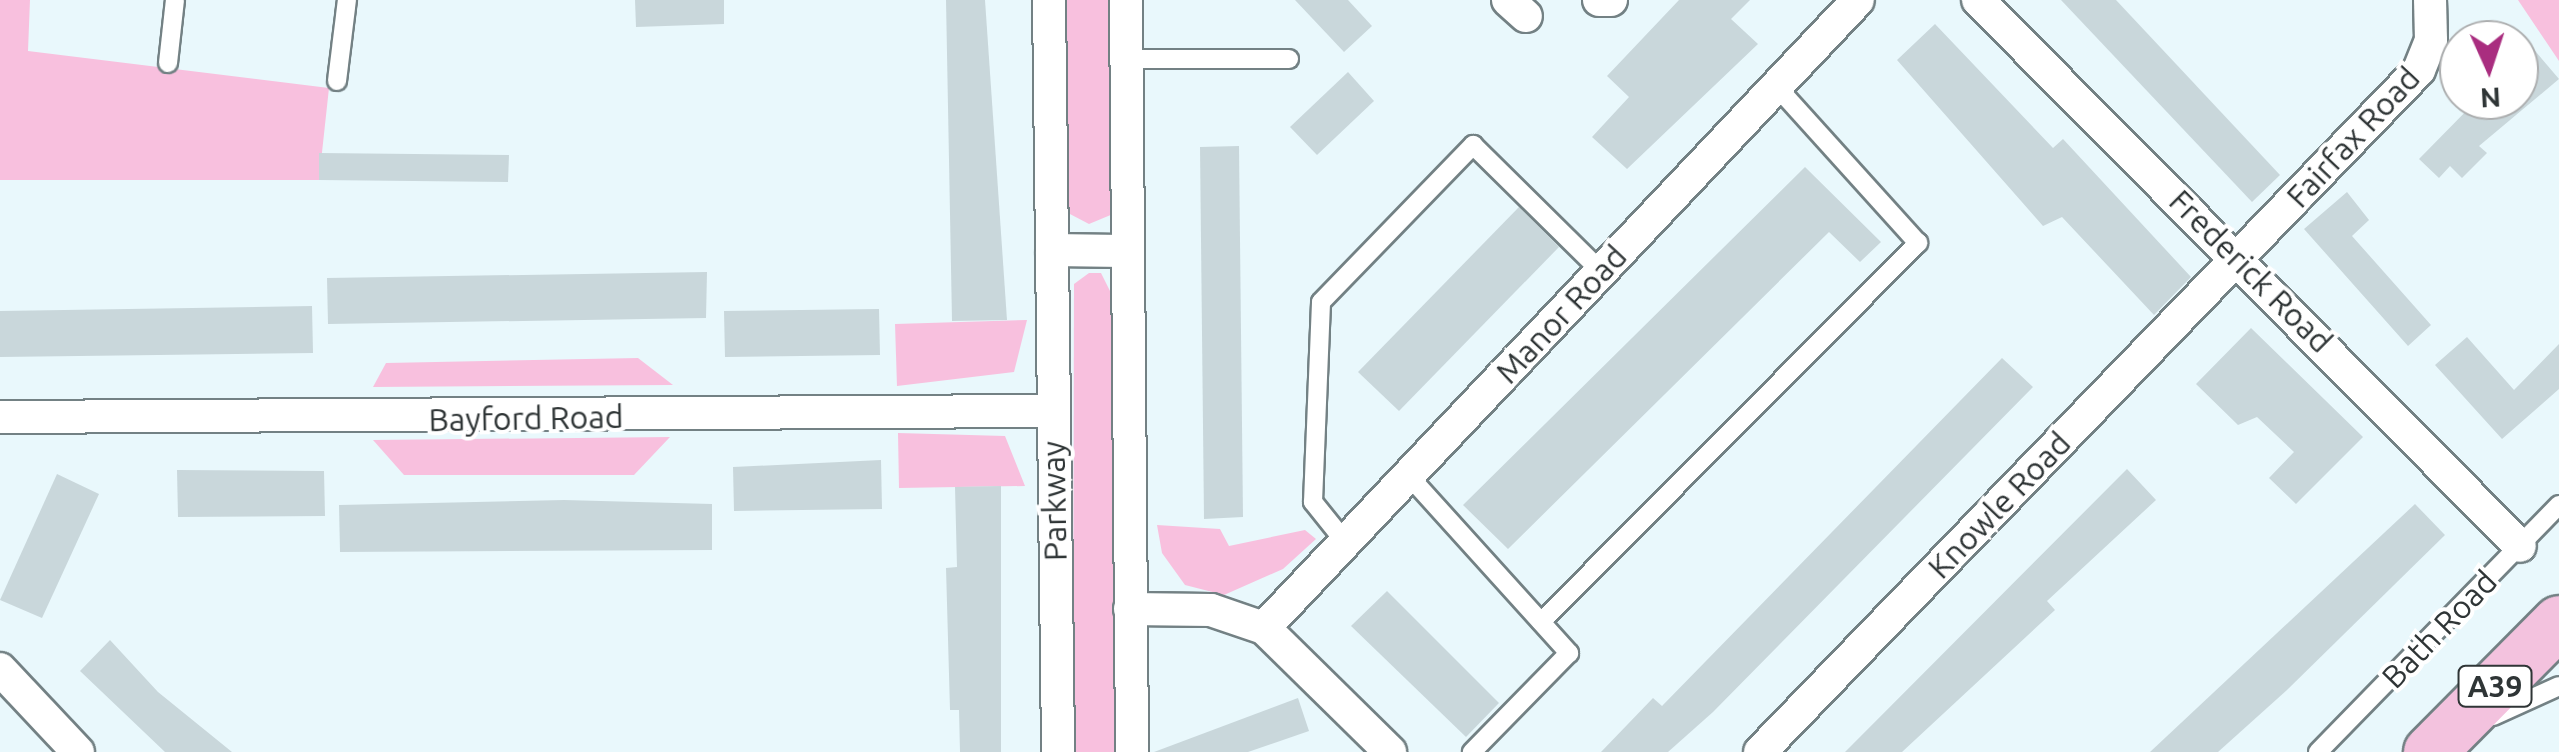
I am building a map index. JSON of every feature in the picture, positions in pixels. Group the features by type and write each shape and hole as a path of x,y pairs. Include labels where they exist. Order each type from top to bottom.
{"main road":[{"name":"A39","path":"2431,751 2559,622"}],"street":[{"name":"Parkway","path":"1050,0 1058,752"},
{"path":"1126,0 1124,252 1132,752"},
{"path":"1599,0 1610,0"},
{"name":"Manor Road","path":"1264,628 1858,0"},
{"name":"Frederick Road","path":"1978,0 2239,258 2520,546"},
{"name":"Fairfax Road","path":"2239,258 2419,70 2431,40 2430,0"},
{"path":"1052,250 1124,252"},
{"name":"Knowle Road","path":"1760,752 2239,258"},
{"name":"Bayford Road","path":"0,418 1052,411"},
{"path":"1130,610 1212,610 1264,628 1390,752"},
{"path":"0,670 78,752"}],"lane":[{"path":"168,63 175,0"},
{"path":"337,81 347,0"},
{"path":"1126,58 1289,60"},
{"path":"1541,622 1918,243 1776,86"},
{"path":"1346,542 1312,502 1322,302 1473,145 1602,272"},
{"path":"1409,476 1569,653 1472,752"},
{"name":"Bath Road","path":"2318,752 2559,505"},
{"path":"2431,751 2559,686"}],"shaded area":[{"path":"0,0 30,0 28,51 329,88 319,180 0,180"},
{"path":"1066,0 1111,0 1113,214 1089,224 1068,213"},
{"path":"2518,0 2559,0 2559,61 2539,31 2539,20 2531,20"},
{"path":"1089,273 1101,273 1111,293 1115,752 1073,752 1074,284"},
{"path":"1027,320 1014,372 897,386 895,324"},
{"path":"638,358 673,385 373,387 386,363"},
{"path":"898,433 1005,436 1025,486 899,488"},
{"path":"670,437 634,475 404,475 373,440"},
{"path":"1157,525 1220,529 1229,546 1305,530 1316,539 1283,569 1224,595 1185,585 1162,553"}],"building":[{"path":"635,0 724,0 724,24 636,27"},
{"path":"946,0 985,0 1007,320 952,321"},
{"path":"1295,0 1348,0 1372,26 1344,52"},
{"path":"1679,0 1750,0 1731,19 1758,44 1627,169 1592,137 1629,97 1607,76"},
{"path":"2061,0 2116,0 2280,175 2252,202"},
{"path":"1935,24 2053,148 2063,139 2191,277 2154,315 2062,217 2043,226 1897,60"},
{"path":"2539,56 2559,79 2539,96"},
{"path":"1348,72 1374,101 1317,155 1290,127"},
{"path":"2457,120 2510,120 2479,146 2487,153 2462,178 2450,166 2439,178 2419,159"},
{"path":"1239,146 1243,517 1204,519 1200,147"},
{"path":"319,153 509,155 508,182 319,180"},
{"path":"1805,167 1881,242 1860,262 1829,232 1508,549 1463,505"},
{"path":"2347,192 2369,220 2352,236 2431,325 2408,346 2304,229"},
{"path":"1519,207 1559,247 1399,411 1358,372"},
{"path":"707,272 706,318 328,324 327,278"},
{"path":"312,306 313,353 0,357 0,311"},
{"path":"879,309 880,355 725,357 724,311"},
{"path":"2251,328 2363,437 2296,504 2269,478 2294,452 2257,417 2238,425 2196,384"},
{"path":"2467,337 2514,390 2559,344 2559,389 2502,439 2435,365"},
{"path":"2002,358 2033,387 1713,712 1668,752 1601,752 1653,698 1662,706"},
{"path":"881,460 882,509 734,511 733,467"},
{"path":"2127,469 2156,500 2047,601 2055,610 1902,752 1845,752"},
{"path":"177,470 324,471 325,516 178,517"},
{"path":"57,474 99,494 42,618 0,600"},
{"path":"1001,486 1001,752 960,752 959,710 950,710 946,568 957,567 955,487"},
{"path":"564,500 712,504 712,550 340,552 339,505"},
{"path":"2415,504 2445,535 2287,690 2218,752 2150,752"},
{"path":"1387,591 1499,703 1466,737 1351,626"},
{"path":"110,640 158,692 232,752 165,752 80,671"},
{"path":"1298,698 1309,731 1248,752 1154,752"}]}
